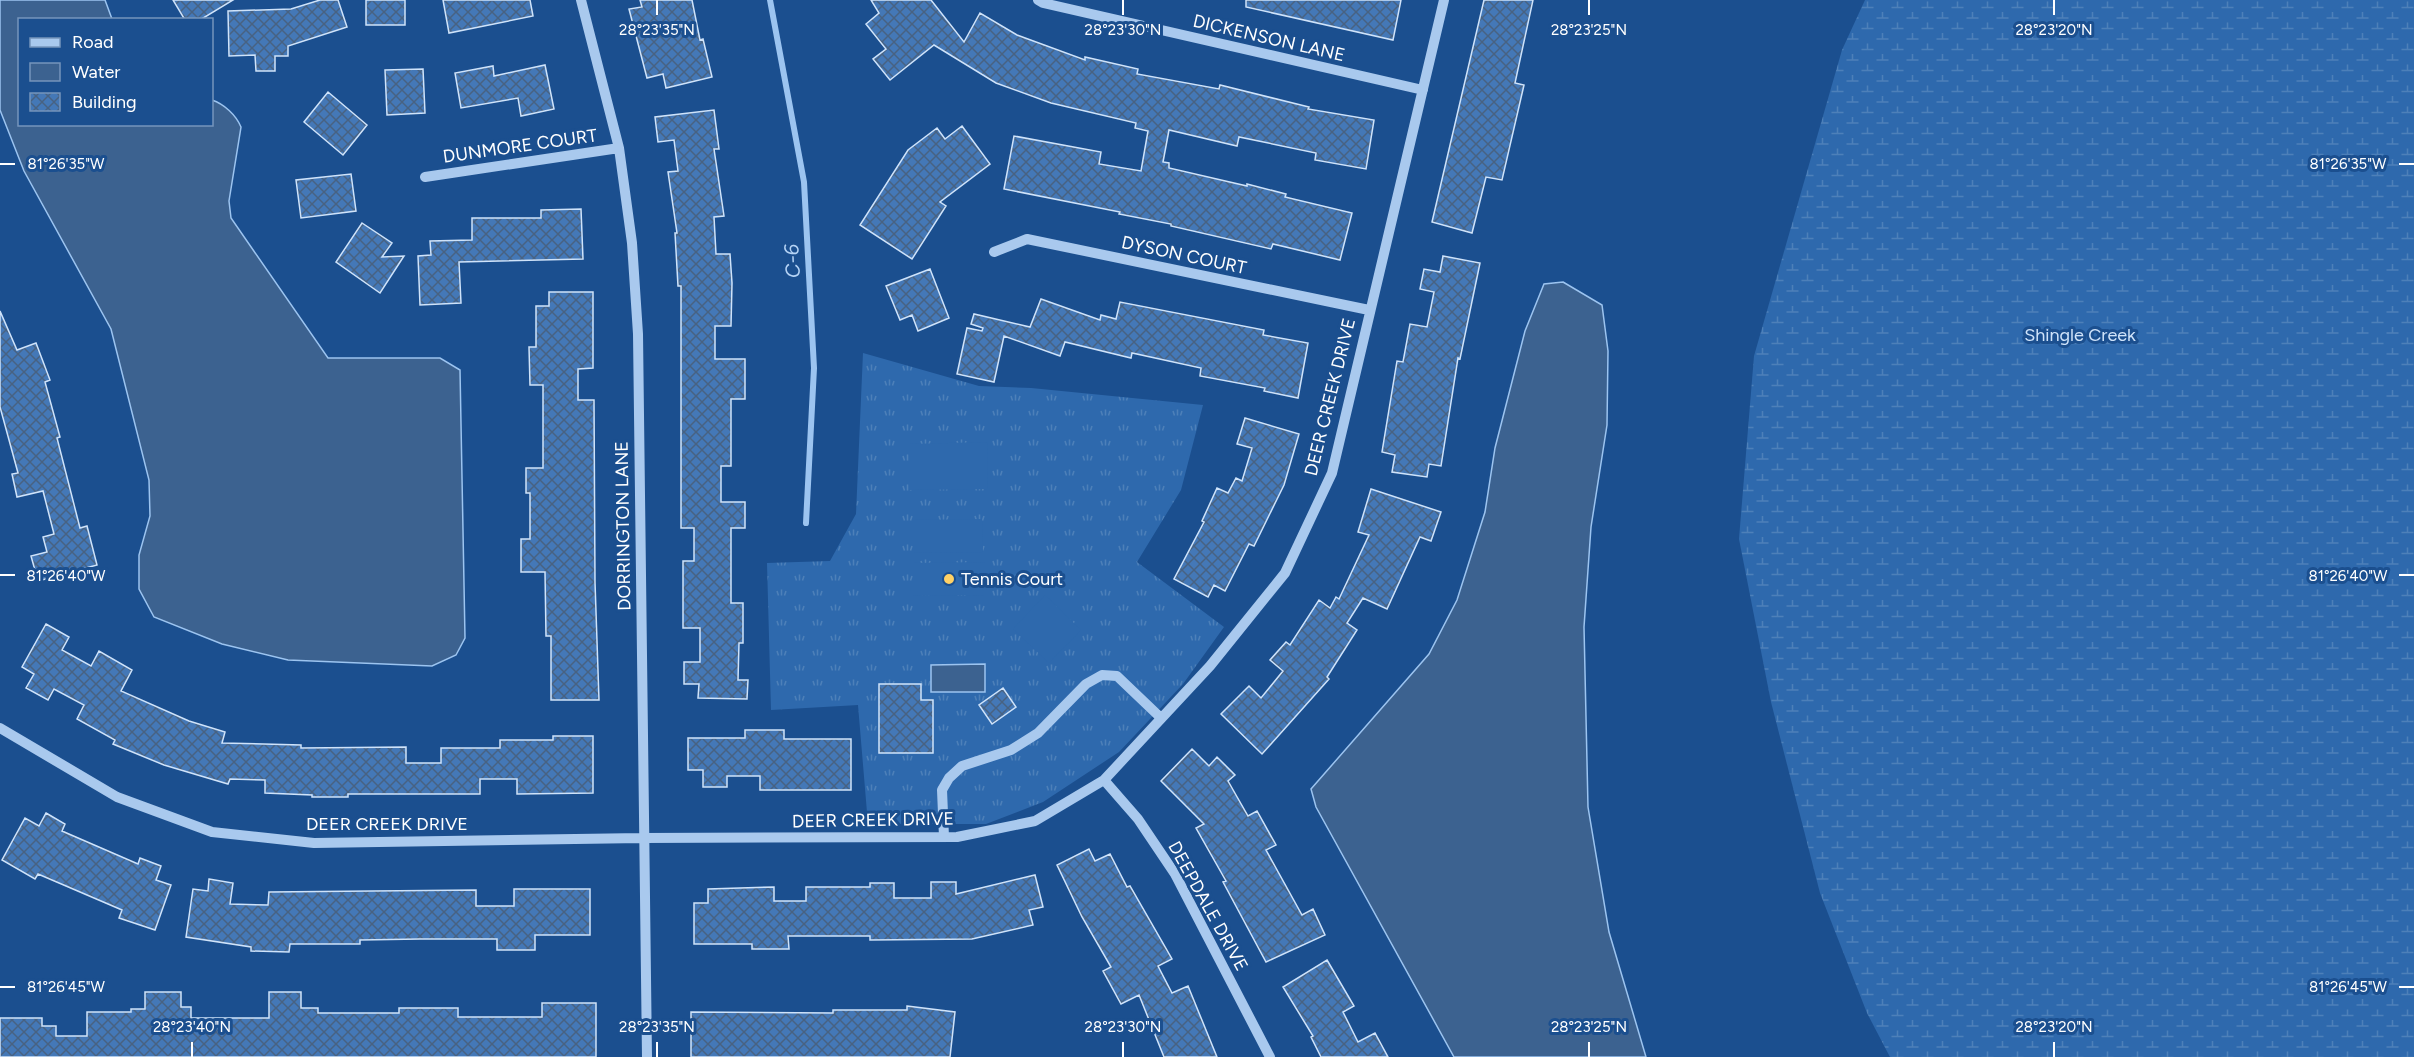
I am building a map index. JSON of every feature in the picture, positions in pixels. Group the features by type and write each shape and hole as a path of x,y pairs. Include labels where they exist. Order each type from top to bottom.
{"street":[{"name":"DORRINGTON LANE","path":"581,0 619,148 632,243 638,334 642,838 647,1057"},
{"name":"DICKENSON LANE","path":"1038,0 1423,90"},
{"name":"DEER CREEK DRIVE","path":"0,728 117,797 212,832 314,843 642,838 957,837 1035,821 1104,780 1210,666 1285,573 1332,473 1444,0"},
{"name":"DUNMORE COURT","path":"426,177 619,148"},
{"name":"DYSON COURT","path":"994,252 1027,239 1369,310"},
{"path":"944,837 942,790 949,778 962,766 1011,750 1038,733 1086,684 1102,675 1116,676 1161,718"},
{"name":"DEEPDALE DRIVE","path":"1104,780 1138,819 1174,874 1270,1057"}],"green space":[{"name":"Shingle Creek","path":"1865,0 2414,0 2414,1057 1890,1057 1867,1013 1820,893 1771,702 1739,539 1754,356 1842,50"},
{"path":"863,353 979,386 1031,388 1203,405 1181,490 1137,562 1224,627 1183,684 1119,752 1043,802 986,824 868,824 858,705 771,710 767,563 830,561 856,514"},
{"path":"987,442 988,489 909,490 909,444"},
{"path":"982,519 983,552 914,553 914,520"},
{"name":"Tennis Court","path":"985,562 985,595 913,596 913,563"},
{"path":"1045,595 1081,630 1049,663 1013,629"}],"water":[{"path":"0,0 105,0 112,18 18,18 18,126 213,126 213,100 221,104 233,114 241,127 229,201 231,218 328,358 440,358 460,370 465,638 456,655 432,666 288,660 222,644 154,617 139,589 139,555 150,516 149,480 111,329 24,171 0,110"},
{"path":"1563,282 1602,305 1608,351 1607,425 1591,527 1584,627 1588,807 1609,932 1646,1057 1454,1057 1316,807 1311,789 1429,654 1457,600 1485,512 1495,448 1525,331 1544,284"},
{"path":"985,664 985,692 931,692 931,665"}],"building":[{"path":"173,0 233,0 203,18 184,18"},
{"path":"320,0 338,0 347,27 288,46 288,56 275,56 275,71 256,71 255,55 229,56 228,11 291,9"},
{"path":"366,0 405,0 405,25 366,25"},
{"path":"443,0 530,0 533,16 449,33"},
{"path":"640,0 692,0 700,40 703,39 712,77 666,88 663,74 647,78 629,9 642,7"},
{"path":"871,0 931,0 964,42 980,13 1017,35 1085,60 1085,57 1138,69 1137,74 1219,89 1220,85 1309,107 1308,109 1374,120 1366,169 1315,160 1316,153 1239,137 1237,146 1169,130 1163,162 1169,163 1169,168 1247,186 1247,184 1286,194 1285,197 1352,213 1340,260 1273,244 1271,249 1171,226 1171,224 1119,214 1120,212 1004,189 1014,136 1101,152 1099,164 1141,171 1148,131 1135,128 1136,123 1051,103 996,83 934,45 890,80 873,59 886,49 866,24 879,13"},
{"path":"1246,0 1401,0 1393,40 1246,7"},
{"path":"1484,0 1533,0 1515,83 1524,85 1502,180 1486,177 1472,233 1432,222"},
{"path":"545,65 554,109 521,116 518,98 461,108 455,73 493,66 494,76"},
{"path":"423,69 425,113 387,115 385,70"},
{"path":"328,92 367,125 343,155 304,122"},
{"path":"714,110 719,149 714,149 724,216 714,217 716,254 730,254 732,283 731,326 715,326 715,359 745,359 745,399 731,399 731,466 721,466 721,502 745,502 745,528 731,528 731,603 743,603 743,643 739,643 738,680 748,680 747,699 698,698 699,684 684,684 684,662 700,662 700,628 683,628 683,561 694,561 694,528 681,528 681,286 678,286 675,233 677,233 668,172 678,171 674,140 658,142 655,117"},
{"path":"962,126 990,164 940,202 946,206 912,259 860,225 908,150 937,128 945,139"},
{"path":"351,174 356,211 301,218 296,180"},
{"path":"581,209 583,259 459,262 461,303 420,305 418,256 431,255 430,241 472,240 472,218 541,218 541,210"},
{"path":"362,223 392,243 382,257 404,256 380,293 336,262"},
{"path":"1443,256 1480,263 1460,359 1458,358 1441,466 1429,464 1427,477 1392,472 1395,455 1382,452 1397,361 1403,362 1410,324 1427,327 1434,292 1420,289 1424,269 1440,272"},
{"path":"930,269 949,318 918,331 912,315 900,320 886,286"},
{"path":"549,292 593,292 593,368 578,369 578,400 594,400 595,582 599,700 551,700 551,636 546,636 545,572 521,572 521,539 530,539 530,493 526,493 526,468 543,468 543,385 530,385 529,347 536,347 536,306 549,306"},
{"path":"1041,299 1100,320 1101,315 1116,319 1120,302 1264,330 1263,335 1308,343 1298,398 1264,391 1265,388 1200,376 1201,368 1132,353 1131,358 1065,342 1060,356 1004,336 994,382 957,374 967,328 982,331 983,328 971,324 974,314 1030,327"},
{"path":"0,311 17,350 36,343 50,380 45,382 80,528 87,526 97,565 38,581 31,556 47,552 43,537 54,534 43,491 17,497 12,474 18,473 0,407"},
{"path":"1245,418 1299,434 1284,485 1254,546 1249,544 1225,591 1214,585 1208,597 1174,579 1204,522 1202,521 1217,488 1228,493 1236,478 1242,481 1252,448 1237,444"},
{"path":"1371,489 1441,512 1431,541 1420,537 1387,609 1363,598 1347,623 1357,630 1327,677 1329,679 1262,754 1221,714 1249,686 1261,698 1283,671 1270,660 1286,642 1290,645 1319,600 1330,608 1336,597 1339,599 1369,535 1358,532"},
{"path":"46,624 69,637 62,650 91,666 99,651 132,670 121,691 189,721 225,732 222,743 301,745 301,748 406,747 406,763 441,763 441,748 500,748 500,740 553,740 553,736 593,736 593,793 517,794 517,779 480,779 480,794 348,794 348,797 312,797 312,795 265,793 265,780 230,779 228,784 164,765 113,744 115,740 77,719 84,705 54,689 48,700 26,688 34,674 22,667"},
{"path":"879,684 921,684 921,700 933,700 933,753 879,753"},
{"path":"1003,688 1016,707 992,724 979,705"},
{"path":"745,730 784,730 784,739 851,739 851,790 760,790 760,776 727,776 727,787 703,787 703,770 688,770 688,738 745,738"},
{"path":"1192,749 1209,766 1217,757 1235,775 1228,781 1248,816 1257,811 1276,845 1266,850 1302,915 1313,909 1325,935 1266,962 1223,882 1226,881 1196,828 1204,824 1161,781"},
{"path":"46,813 65,824 62,831 138,864 140,858 161,866 156,880 171,885 155,930 119,918 122,910 38,874 35,879 2,860 25,818 39,826"},
{"path":"1089,849 1095,861 1110,854 1127,887 1130,886 1172,959 1158,966 1172,993 1188,986 1217,1057 1164,1057 1139,995 1121,1004 1103,971 1111,967 1082,917 1057,865"},
{"path":"1035,875 1043,907 1029,910 1033,925 972,939 870,940 870,936 788,936 789,949 752,949 752,944 694,944 694,903 708,903 708,889 774,887 774,901 806,901 806,887 870,887 870,883 894,883 894,898 931,898 931,882 956,882 956,894"},
{"path":"209,879 233,883 230,904 268,905 269,892 476,890 476,906 514,906 514,889 590,889 590,935 535,935 535,950 497,950 497,939 420,939 360,940 360,944 290,944 289,952 251,951 251,947 186,937 193,889 208,891"},
{"path":"1327,960 1354,1006 1343,1012 1358,1042 1375,1033 1388,1057 1321,1057 1311,1037 1313,1036 1283,987"},
{"path":"145,992 181,992 181,1007 191,1007 191,1018 269,1018 269,992 301,992 301,1008 318,1008 318,1013 399,1013 399,1008 458,1008 458,1017 542,1017 542,1003 596,1003 596,1057 0,1057 0,1018 42,1018 42,1026 56,1026 56,1036 87,1036 87,1012 131,1012 131,1009 145,1009"},
{"path":"907,1006 955,1012 950,1057 691,1057 691,1012 833,1013 833,1010 907,1010"}],"waterway":[{"name":"C-6","path":"770,0 804,182 814,368 806,523"}],"place":[{"name":"Tennis Court","path":"949,579"}]}
